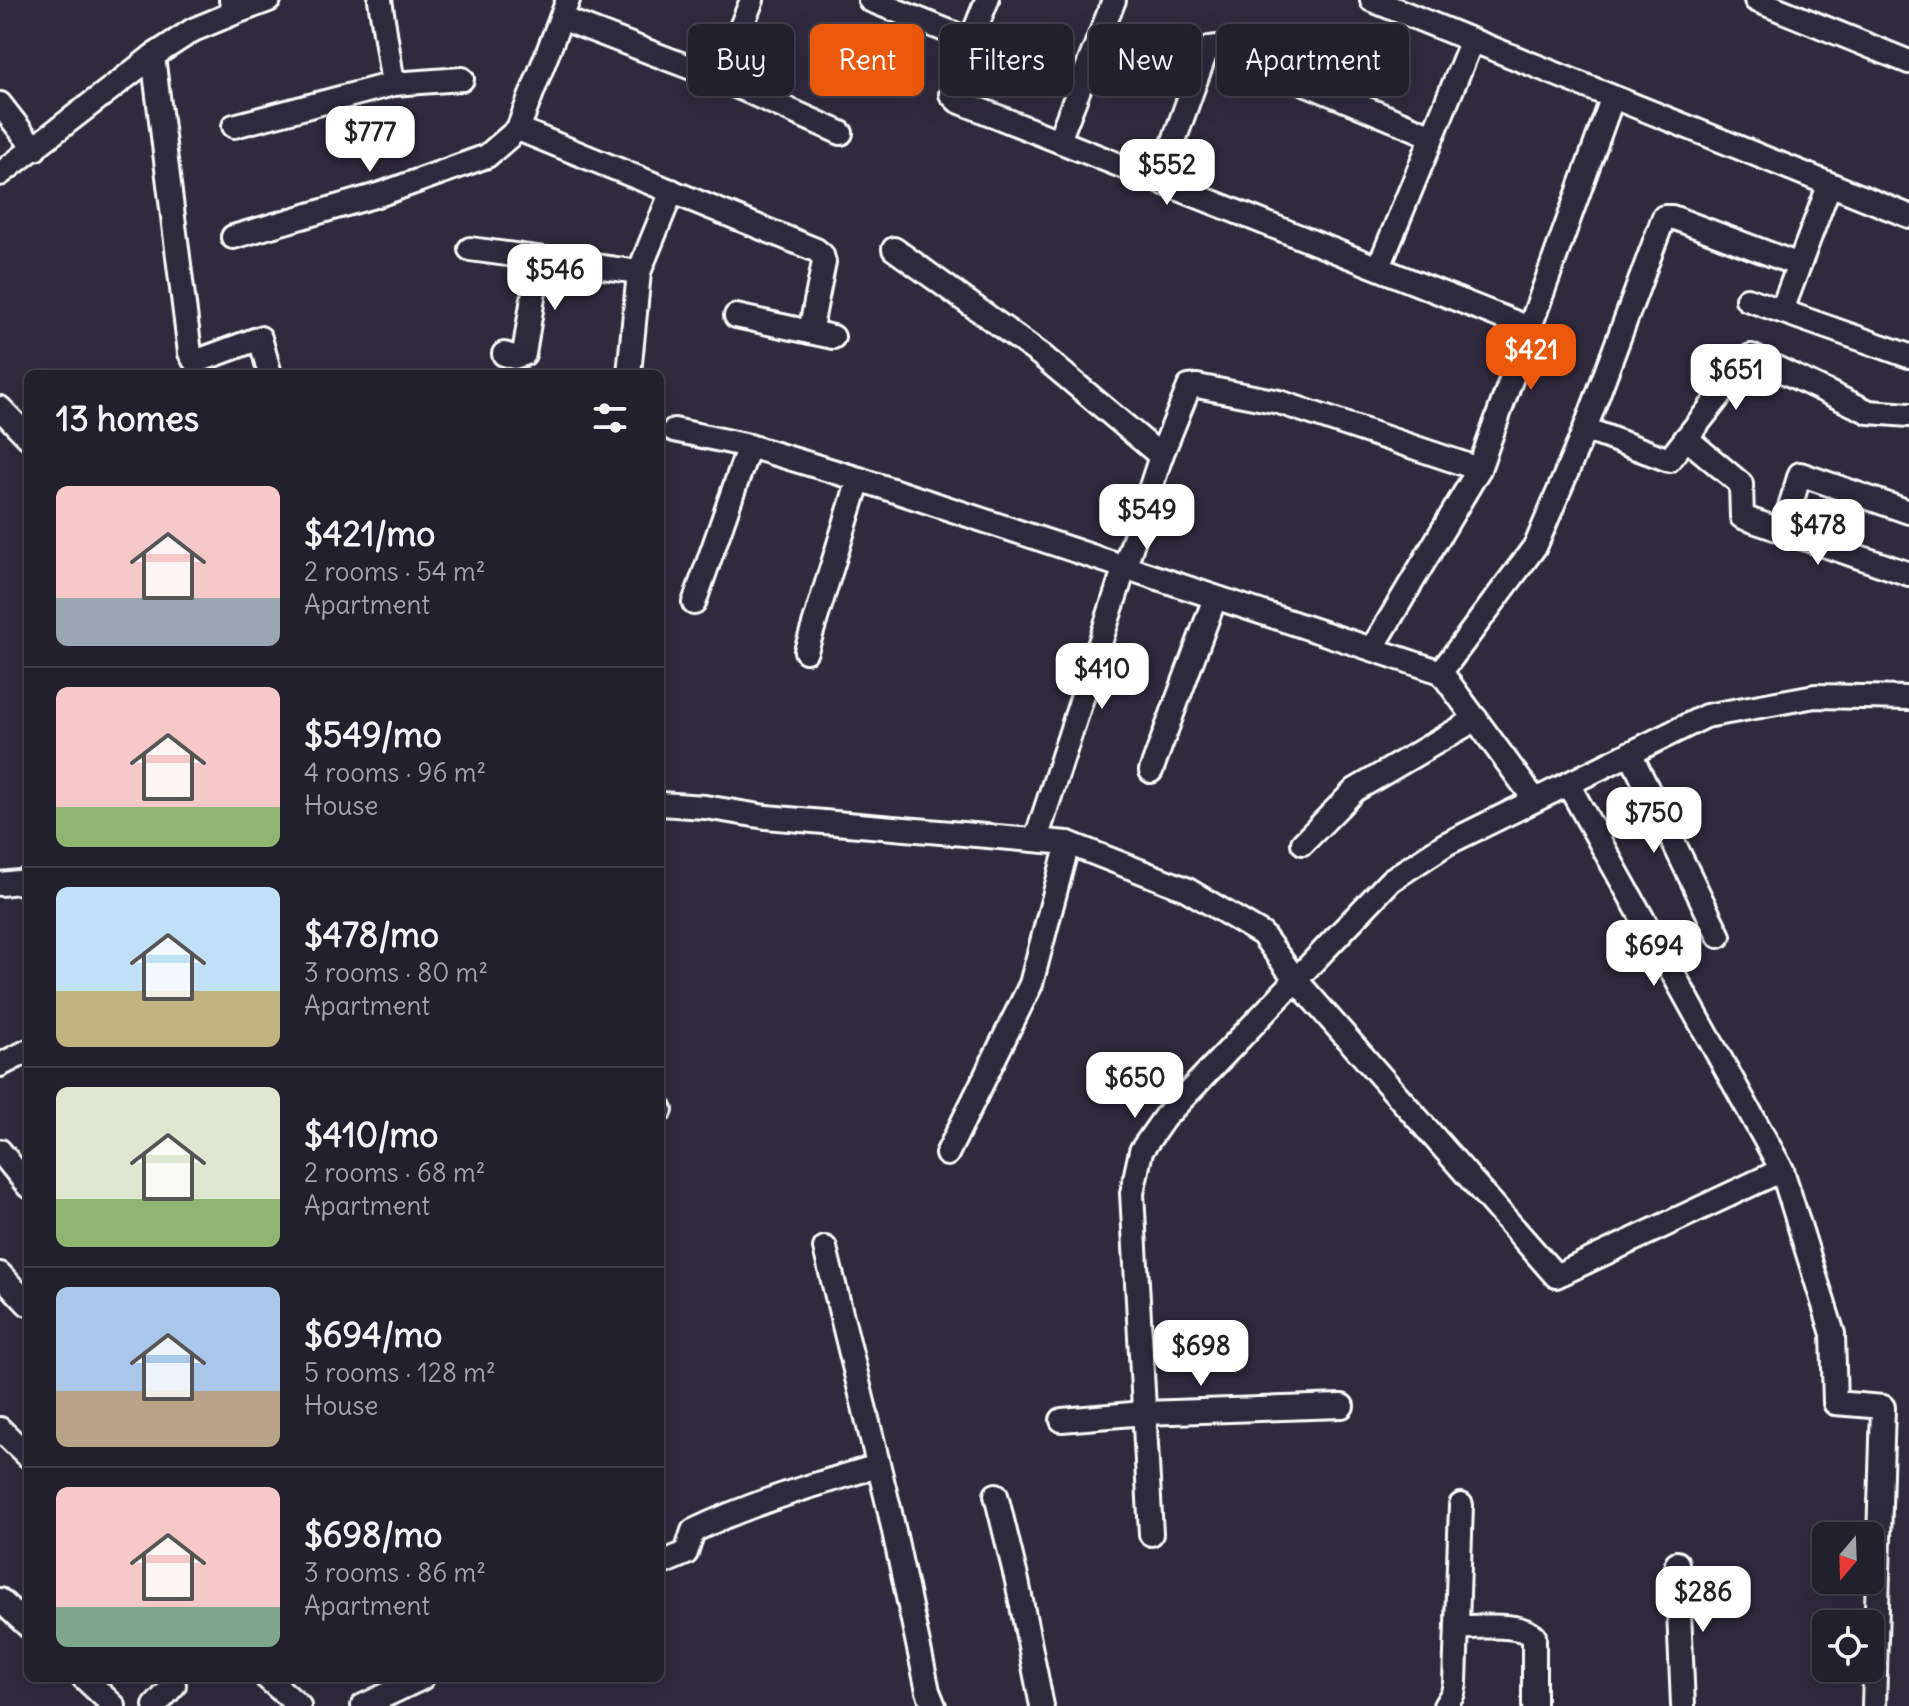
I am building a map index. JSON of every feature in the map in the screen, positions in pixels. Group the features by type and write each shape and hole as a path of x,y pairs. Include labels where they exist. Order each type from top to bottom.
{"street":[{"path":"0,174 153,56 193,30 233,6 269,0"},
{"path":"380,0 393,84"},
{"path":"742,24 752,0"},
{"path":"870,0 940,28"},
{"path":"977,24 987,0"},
{"path":"1059,140 1114,0"},
{"path":"1372,0 1418,9 1472,40 1612,99 1909,216"},
{"path":"1756,0 1909,62"},
{"path":"233,237 381,194 487,156 518,129 565,9 688,65"},
{"path":"1379,267 1472,40"},
{"path":"1160,180 1205,54 1210,48 1218,47 1432,136"},
{"path":"153,56 190,353 194,360 203,359 260,338 269,370"},
{"path":"234,126 393,84 462,79"},
{"path":"758,96 841,133"},
{"path":"953,96 958,101 1529,328"},
{"path":"1372,649 1479,469 1612,99"},
{"path":"0,104 35,149"},
{"path":"518,129 822,255 824,262 810,332"},
{"path":"1782,310 1829,186"},
{"path":"629,370 639,272 672,191"},
{"path":"1441,672 1536,545 1585,429 1664,217 1672,217 1799,265"},
{"path":"470,249 639,272"},
{"path":"894,249 1041,355 1161,456"},
{"path":"504,354 514,357 524,354 539,260"},
{"path":"1747,299 1909,356"},
{"path":"736,316 833,337"},
{"path":"1585,429 1669,460 1751,356 1869,412 1909,415"},
{"path":"1036,839 1161,456 1189,387 1279,402 1479,469"},
{"path":"0,408 24,433"},
{"path":"674,430 749,446 859,479 1441,672 1535,800"},
{"path":"1686,438 1741,484 1742,517 1909,574"},
{"path":"694,603 749,446"},
{"path":"1783,530 1800,474 1909,512"},
{"path":"806,651 859,479"},
{"path":"1151,771 1215,598"},
{"path":"1151,1534 1132,1193 1141,1151 1164,1118 1391,880 1446,844 1706,716 1815,696 1909,698"},
{"path":"1303,843 1355,790 1476,719"},
{"path":"1630,753 1719,936"},
{"path":"1568,784 1782,1170 1833,1334 1835,1403 1883,1407 1874,1706"},
{"path":"664,804 780,819 1068,843 1186,889 1262,934 1296,980 1556,1276 1782,1170"},
{"path":"947,1154 1031,984 1068,843"},
{"path":"0,884 24,881"},
{"path":"0,1065 24,1053"},
{"path":"0,1151 24,1181"},
{"path":"825,1248 934,1706"},
{"path":"1062,1420 1144,1413 1342,1406"},
{"path":"0,1429 24,1452"},
{"path":"664,1562 686,1553 693,1531 710,1523 801,1489 878,1466"},
{"path":"996,1495 1042,1706"},
{"path":"1445,1706 1455,1683 1461,1505"},
{"path":"1677,1563 1683,1706"},
{"path":"0,1600 24,1622"},
{"path":"1459,1627 1512,1629 1528,1631 1534,1636 1534,1706"},
{"path":"88,1682 114,1706"},
{"path":"272,1682 299,1706"},
{"path":"363,1706 414,1682"},
{"path":"155,1706 174,1685"}]}
